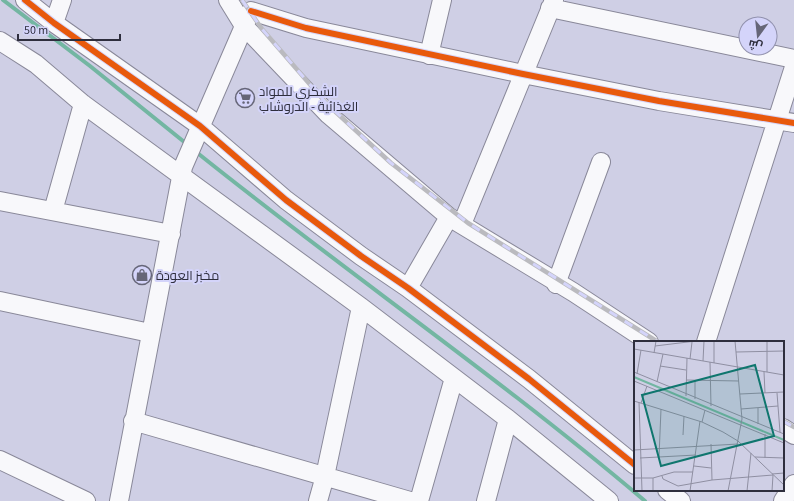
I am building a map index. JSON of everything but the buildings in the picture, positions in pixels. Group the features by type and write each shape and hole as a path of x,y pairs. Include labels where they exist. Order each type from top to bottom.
{"street":[{"path":"25,0 198,130 286,200 361,256 408,288 530,379 634,464"},
{"path":"54,23 62,0"},
{"path":"228,0 251,12 306,28 429,55 659,101 786,122"},
{"path":"429,55 442,0"},
{"path":"408,288 456,220 523,74 552,4 794,60"},
{"path":"118,501 182,171 198,130 251,12"},
{"path":"251,12 329,115 456,220 647,341"},
{"path":"0,41 36,64 83,104 182,171 508,419 609,501"},
{"path":"706,341 786,122 794,67"},
{"path":"52,211 83,104"},
{"path":"556,284 601,162"},
{"path":"0,201 171,234"},
{"path":"0,301 150,333"},
{"path":"318,501 325,476 361,307"},
{"path":"419,501 454,378"},
{"path":"486,501 508,419"},
{"path":"133,421 410,501"},
{"path":"784,429 794,435"},
{"path":"0,460 86,501"},
{"path":"783,501 794,484"},
{"path":"668,491 681,501"}],"waterway":[{"path":"3,0 90,66 188,145"},
{"path":"195,151 307,239 534,411 645,501"}],"railway":[{"path":"242,0 262,29 326,103 391,163 468,223 656,341"},
{"path":"784,422 794,427"}],"cycle path":[{"path":"25,0 54,23 200,126 286,200 361,256 408,288 529,379 634,464"},
{"path":"251,11 306,28 523,74 659,101 794,123"}],"place":[{"name":"الشكري للمواد الغذائية - الدروشاب","path":"245,98"},
{"name":"مخبز العودة","path":"142,275"}]}
